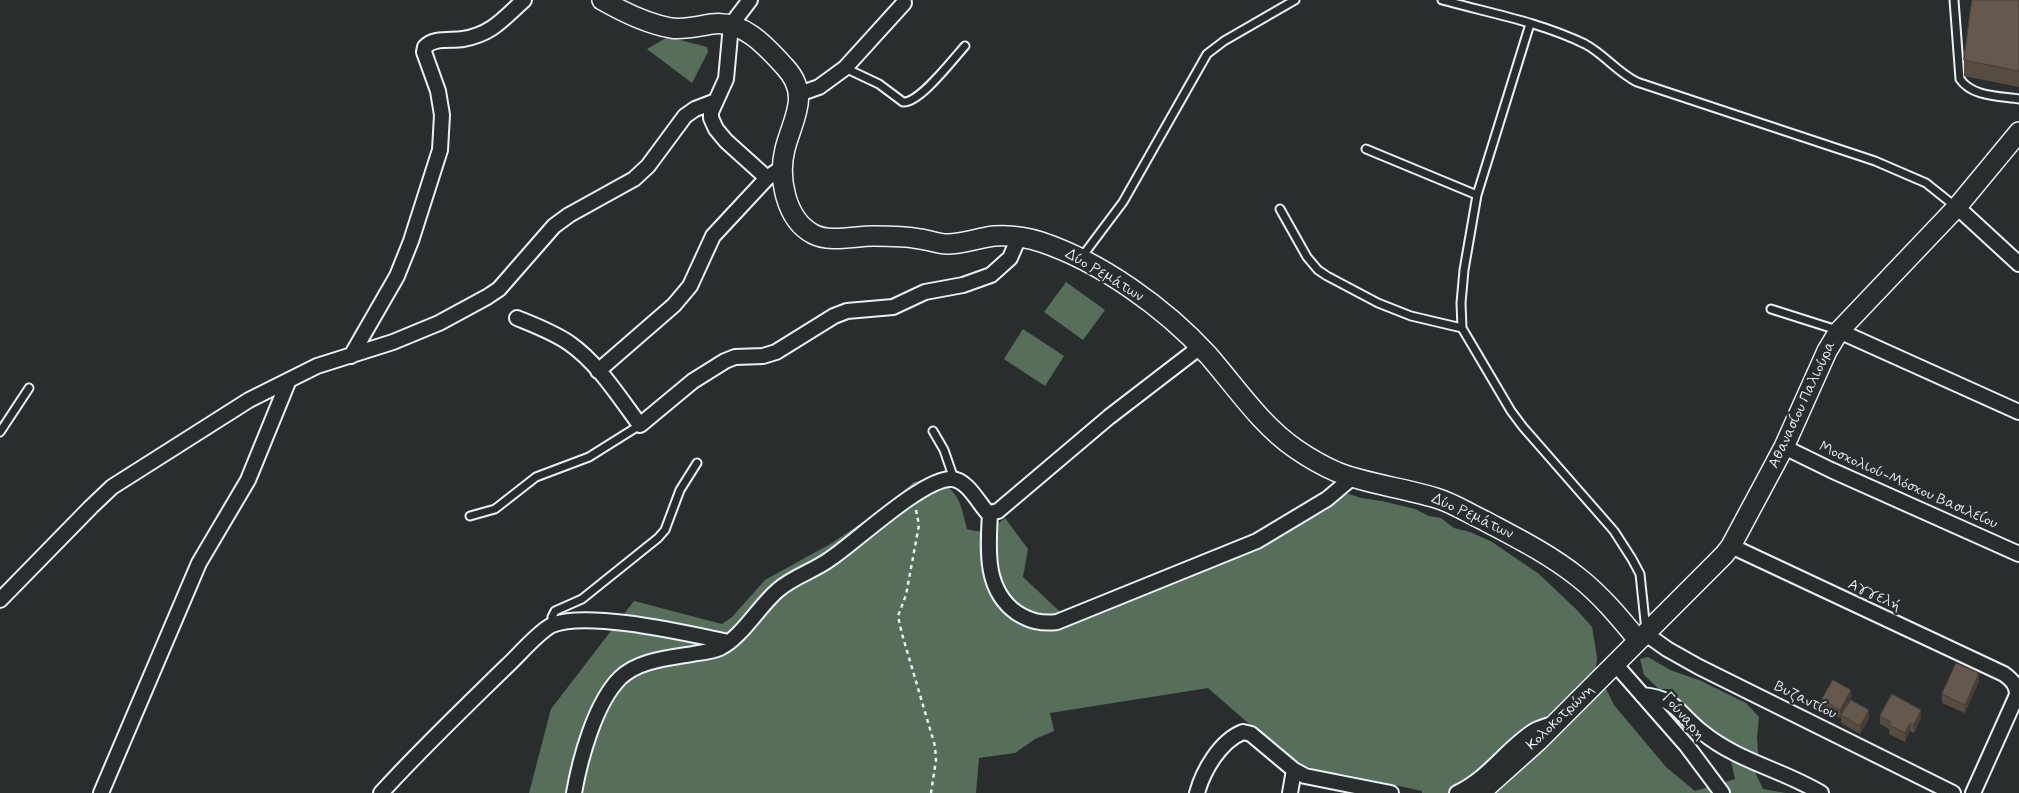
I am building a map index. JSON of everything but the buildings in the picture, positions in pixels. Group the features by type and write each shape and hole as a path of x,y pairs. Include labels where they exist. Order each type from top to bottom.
{"street":[{"path":"351,356 397,276 411,241 440,150 442,115 438,91 424,52 425,46 433,41 460,40 485,34 524,0"},
{"name":"Δύο Ρεμάτων","path":"602,0 649,22 672,28 721,24 732,25 752,35 785,67 795,80 798,94 798,110 785,149 783,167 785,192 793,213 802,226 818,236 830,238 862,236 905,237 949,244 992,236 1019,237 1041,242 1081,259 1147,301 1200,347 1260,417 1279,435 1318,462 1334,471 1353,477 1440,499 1459,507 1528,544 1578,577 1642,637"},
{"path":"750,0 732,25 726,79 711,112 711,118 719,133 741,156 767,178"},
{"path":"798,94 819,87 845,68 904,3"},
{"path":"0,600 90,507 112,488 249,400 317,366 394,342 430,327 488,297 499,289 560,221 634,179 648,166 684,116 695,109 716,101"},
{"name":"Αθανασίου Παλιούρα","path":"1642,637 1715,565 1731,546 1784,447 1827,351 1839,331 1957,207 2019,132"},
{"path":"598,371 674,305 690,286 713,236 767,178 783,167"},
{"path":"1957,207 2019,264"},
{"path":"516,318 554,334 570,344 598,371 640,425 693,381 725,360 735,357 763,356 776,352 834,316 847,311 893,307 925,292 963,285 991,275 1010,258 1019,237"},
{"path":"1839,331 2019,412"},
{"path":"990,514 998,511 1108,417 1200,347"},
{"path":"101,793 199,563 248,480 288,382"},
{"name":"Mοσχολιού-Μόσχου Βασιλείου","path":"1784,447 1830,470 2019,554"},
{"path":"574,793 580,763 598,713 610,690 621,678 634,668 647,662 719,649 729,642 778,590 793,578 832,559 919,492 940,481 954,479 967,487 990,514 989,562 998,593 1010,608 1026,619 1044,624 1057,622 1257,541 1327,499 1353,477"},
{"name":"Αγγελή","path":"1731,546 2004,674 2012,680 2017,689 2017,695 1973,793"},
{"path":"381,793 418,753 524,650 552,626 575,621 598,620 681,632 729,642"},
{"name":"Κολοκοτρώνη","path":"1480,793 1556,723 1642,637"},
{"name":"Βυζαντίου","path":"1642,637 1953,793"},
{"name":"Γούναρη","path":"1616,665 1687,746 1722,793"},
{"path":"1642,695 1667,700 1700,731 1718,744 1821,793"},
{"path":"1457,793 1490,771 1535,730 1556,723"},
{"path":"1197,793 1202,776 1212,759 1231,739 1243,732 1251,734 1294,770 1319,780 1391,793"},
{"path":"1290,793 1294,770"}],"lane":[{"path":"1081,259 1123,202 1207,54 1224,41 1295,0"},
{"path":"1442,0 1562,33 1587,45 1637,82 1875,161 1917,178 1936,189 1957,207"},
{"path":"1954,0 1960,79 1968,89 1975,92 2019,99"},
{"path":"1530,24 1477,195 1464,270 1461,303 1462,328 1502,396 1523,427 1614,531 1632,560 1640,574 1642,637"},
{"path":"845,68 879,84 903,102 908,102 921,93 965,46"},
{"path":"1366,149 1477,195"},
{"path":"1280,209 1307,257 1318,270 1327,276 1378,303 1411,316 1462,328"},
{"path":"1771,309 1839,331"},
{"path":"0,432 29,388"},
{"path":"470,516 495,509 536,477 589,457 640,425"},
{"path":"933,432 944,450 954,479"},
{"path":"552,626 555,610 582,599 658,538 665,530 680,490 697,463"}],"path":[{"path":"919,492 915,503 919,525 906,595 898,616 936,746 931,793"}],"green space":[{"path":"666,38 707,47 708,52 692,83 647,49"},
{"path":"1066,282 1105,310 1083,340 1044,312"},
{"path":"1023,329 1064,356 1045,386 1004,359"},
{"path":"934,478 949,488 958,499 967,529 990,531 1005,518 1028,549 1023,577 1072,623 1250,551 1327,510 1343,492 1361,498 1415,509 1429,516 1441,518 1454,528 1470,532 1492,542 1539,574 1577,610 1592,627 1597,657 1596,669 1614,705 1666,767 1695,791 1735,779 1730,757 1675,702 1672,689 1659,689 1644,675 1640,659 1648,657 1670,670 1699,680 1746,703 1759,717 1758,753 1755,772 1763,789 1786,793 1422,793 1422,791 1343,774 1320,772 1302,764 1271,743 1208,688 1050,713 1054,731 1035,739 1015,753 979,758 976,793 529,793 551,709 634,601 722,624 732,617 765,580 832,543 882,509 914,482"}]}
